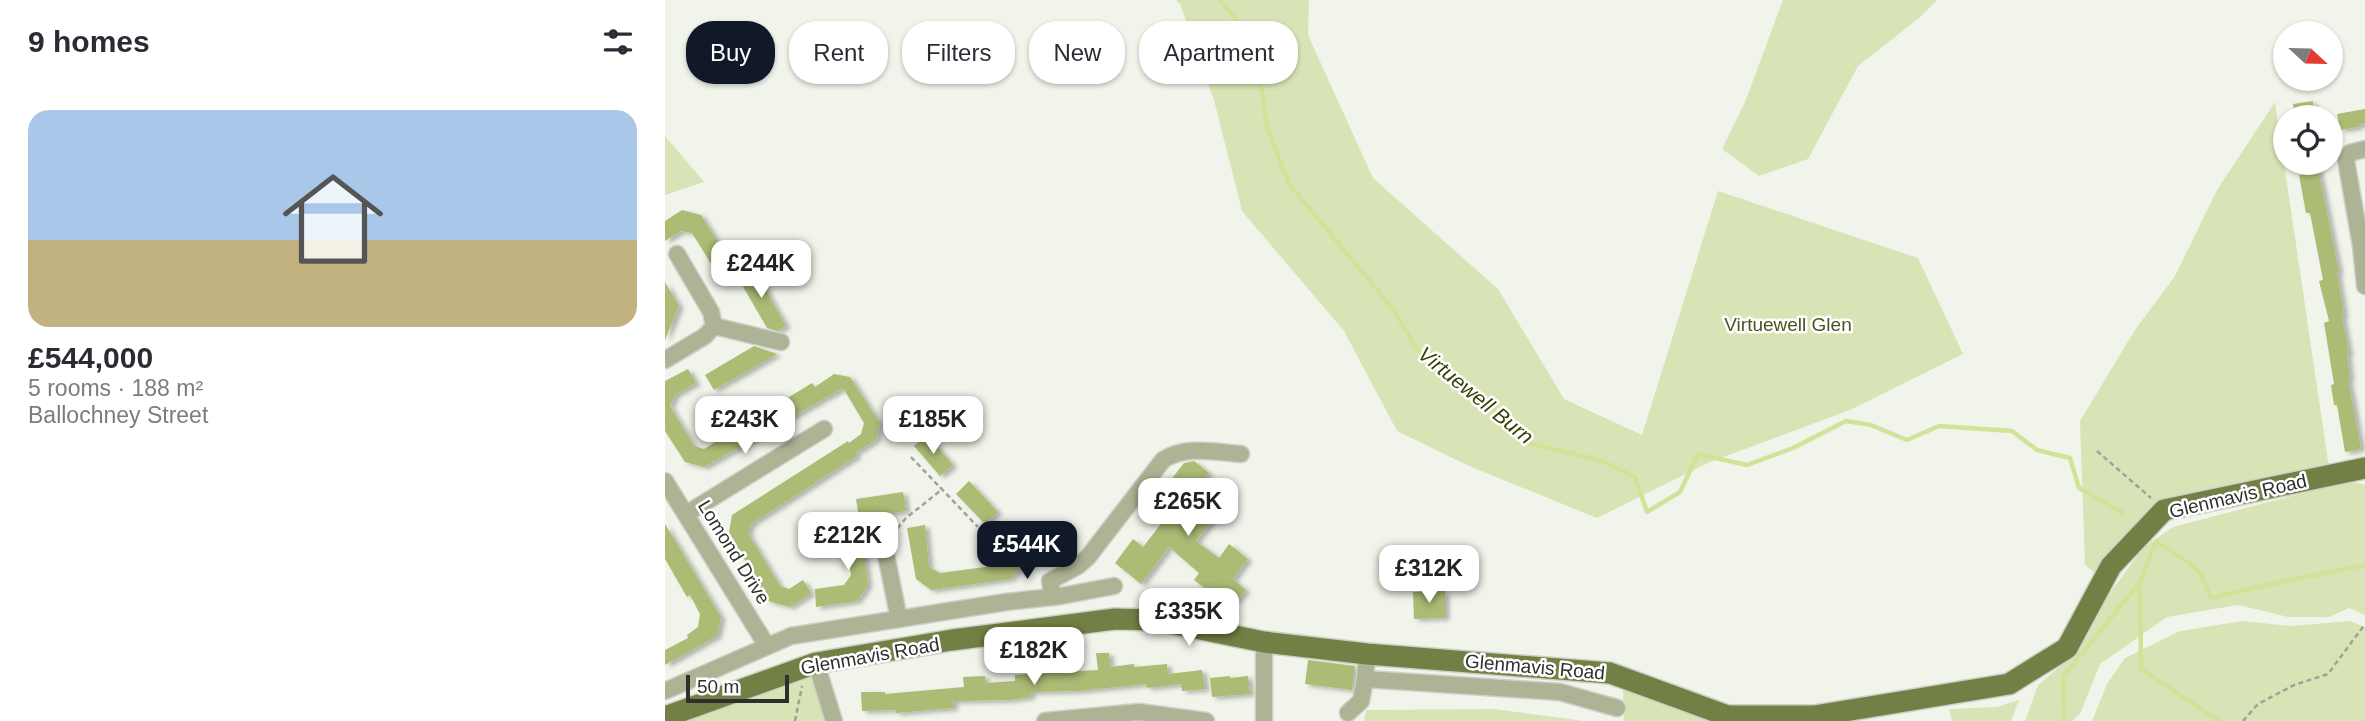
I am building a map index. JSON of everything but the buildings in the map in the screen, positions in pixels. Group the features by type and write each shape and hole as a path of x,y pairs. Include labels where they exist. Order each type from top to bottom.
{"main road":[{"name":"Glenmavis Road","path":"665,717 811,664 1010,632 1115,619 1156,620 1264,642 1367,654 1610,673 1728,716 1814,716 2009,684 2067,648 2111,566 2164,510 2365,468"}],"street":[{"path":"2365,149 2350,153 2346,160 2365,286"},
{"path":"677,254 711,312 714,326"},
{"path":"714,326 781,342"},
{"path":"665,360 705,336 714,326"},
{"path":"686,514 824,429"},
{"path":"1053,597 1050,581 1088,557 1163,460 1175,453 1189,450 1241,454"},
{"name":"Lomond Drive","path":"665,481 767,646"},
{"path":"884,545 899,619"},
{"path":"665,691 791,636 1114,586"},
{"path":"1006,602 1010,632"},
{"path":"1264,642 1264,721"},
{"path":"1348,713 1361,701 1367,654"},
{"path":"811,664 834,721"},
{"path":"1365,679 1560,692 1617,708"},
{"path":"1045,721 1139,712 1206,721"}],"path":[{"path":"2097,451 2164,510"},
{"path":"911,457 978,527"},
{"path":"884,545 906,518 940,491 941,486"},
{"path":"2243,721 2258,704 2294,685 2328,674 2365,624"},
{"path":"795,721 811,664"}],"green space":[{"name":"Virtuewell Glen","path":"1176,0 1309,0 1308,35 1373,178 1498,289 1564,399 1642,435 1718,191 1918,258 1963,354 1850,410 1710,462 1597,518 1469,466 1397,431 1344,331 1242,211 1208,84 1298,84 1298,21 1186,21"},
{"path":"1783,0 1937,0 1919,18 1858,66 1808,159 1759,176 1722,149 1745,102"},
{"path":"2273,105 2273,175 2286,175 2329,468 2170,500 2098,575 2085,565 2080,421 2135,330 2175,276 2217,190"},
{"path":"665,136 704,182 665,195"},
{"path":"2349,481 2365,485 2365,615 2349,608 2329,617 2288,617 2238,605 2167,617 2100,664 2080,714 2072,721 2025,721 2038,685 2063,664 2087,637 2108,596 2143,548 2173,527"},
{"path":"2242,621 2291,626 2350,621 2365,627 2365,721 2092,721 2107,684 2125,658 2180,631"},
{"path":"815,671 830,721 684,721"},
{"path":"1623,688 1724,721 1624,721"},
{"path":"2019,700 2011,721 1952,721 1949,709 1997,707"},
{"path":"1495,709 1584,721 1364,721 1366,710"}],"waterway":[{"name":"Virtuewell Burn","path":"1220,0 1236,19 1259,73 1267,127 1289,184 1394,310 1417,350 1468,385 1529,443 1602,461 1635,477 1647,512 1680,492 1698,454 1747,465 1793,448 1846,421 1871,425 1907,440 1939,426 2012,431 2037,450 2070,458 2079,488 2123,513"},
{"path":"2064,721 2063,677 2140,582 2156,541 2200,573 2211,598 2365,565"},
{"path":"2140,582 2141,669 2219,721"}]}
